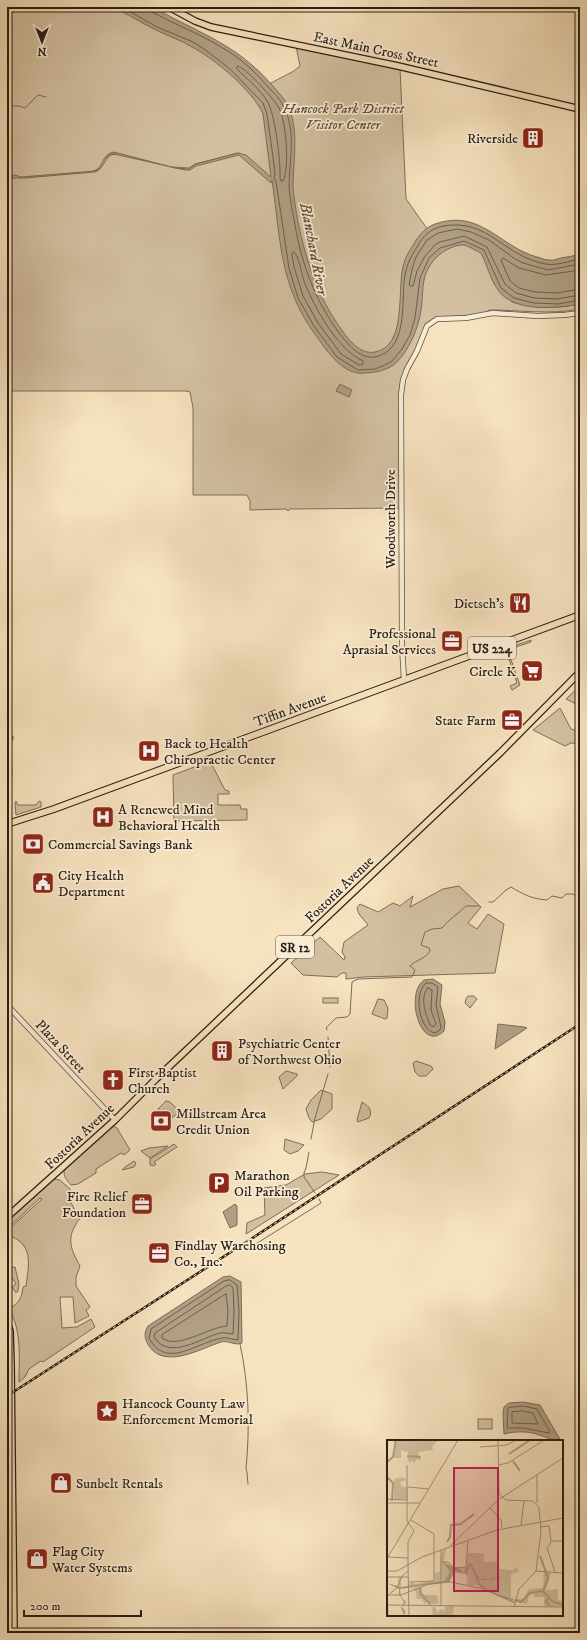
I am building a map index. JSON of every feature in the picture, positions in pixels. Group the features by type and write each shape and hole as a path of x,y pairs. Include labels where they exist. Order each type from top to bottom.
{"highway":[{"name":"Tiffin Avenue","path":"7,824 54,809 580,615"}],"main road":[{"name":"East Main Cross Street","path":"169,7 195,21 211,27 398,66 580,109"},
{"name":"Fostoria Avenue","path":"7,1217 115,1120 159,1076 500,753 580,672"},
{"path":"7,1322 10,1331 11,1358 14,1633"}],"street":[{"name":"Woodworth Drive","path":"404,680 402,645 401,401 403,380 427,326 434,320 440,318 466,318 492,313 537,316 580,313"},
{"name":"Plaza Street","path":"7,1005 115,1120"}],"green space":[{"name":"Hancock Park District Visitor Center","path":"7,7 121,7 269,84 294,71 300,66 296,46 400,68 406,199 428,230 481,241 512,302 546,308 580,304 580,309 557,312 489,310 484,314 443,318 429,324 403,380 401,508 290,509 288,511 286,509 250,510 250,501 247,495 193,495 193,408 190,392 8,391"},
{"path":"531,640 531,642 513,648 509,654 520,685 512,690 510,686 517,683 506,650 498,653 498,651"},
{"path":"580,686 580,706 566,699"},
{"path":"560,708 571,729 580,732 580,744 571,743 565,746 533,730"},
{"path":"8,736 13,736 13,740 11,740 12,776 7,776"},
{"path":"210,761 225,790 229,791 229,794 218,794 218,805 240,805 241,809 247,809 247,820 174,821 173,775"},
{"path":"16,801 18,805 36,805 39,801 41,802 41,807 16,815"},
{"path":"459,886 481,907 468,923 477,929 488,914 504,924 495,973 363,977 346,979 346,973 342,973 337,977 303,975 291,963 320,937 344,960 345,957 342,952 344,942 368,925 359,914 357,908 360,904 378,912 393,903 400,906 413,896 410,907 443,889"},
{"path":"468,996 474,996 477,999 470,1008 465,1003"},
{"path":"323,998 338,998 338,1003 323,1003"},
{"path":"378,999 384,1000 388,1008 387,1018 385,1019 372,1014"},
{"path":"416,1061 431,1066 433,1069 426,1076 419,1076 415,1072 413,1063"},
{"path":"286,1071 297,1074 297,1076 283,1089 279,1077"},
{"path":"321,1090 332,1094 332,1109 321,1119 312,1122 306,1109 311,1100"},
{"path":"166,1101 170,1102 179,1111 179,1113 168,1120 158,1109"},
{"path":"362,1102 367,1105 371,1113 369,1118 358,1122 357,1120"},
{"path":"113,1126 117,1128 130,1150 124,1155 121,1153 96,1169 96,1173 78,1184 71,1185 65,1176 65,1169"},
{"path":"285,1139 304,1145 298,1151 290,1154 284,1150"},
{"path":"174,1144 177,1147 154,1162 156,1164 153,1166 150,1165 150,1159"},
{"path":"168,1146 150,1158 141,1151 149,1148"},
{"path":"134,1161 136,1163 134,1167 122,1170 125,1167"},
{"path":"322,1172 339,1175 246,1234 247,1223 265,1215 264,1188 286,1185 305,1174"},
{"path":"54,1179 60,1180 70,1189 70,1201 80,1219 72,1231 71,1237 73,1252 80,1266 76,1277 76,1286 90,1307 86,1310 89,1316 75,1323 73,1297 60,1297 62,1328 77,1327 91,1319 95,1327 43,1362 41,1361 29,1369 25,1377 19,1382 18,1335 9,1309 19,1300 23,1287 26,1286 28,1255 22,1243 7,1235 7,1231 42,1199 40,1198 7,1229 7,1221"},
{"path":"15,1267 19,1284 18,1291 16,1293 12,1287 16,1284 8,1271 9,1268"},
{"path":"478,1419 492,1419 492,1429 478,1429"}],"water":[{"path":"139,6 159,10 204,34 228,47 250,63 284,99 291,114 295,134 293,191 298,222 309,265 319,291 333,317 355,346 364,351 375,352 385,348 392,340 399,316 401,277 406,257 417,239 426,229 432,225 451,220 465,221 477,225 524,252 544,259 554,260 580,254 580,304 559,307 536,307 525,306 514,302 505,297 498,290 481,253 468,246 456,246 439,255 433,261 426,273 423,285 421,310 416,331 402,357 394,365 386,369 373,372 352,372 342,366 325,348 313,331 295,299 282,255 272,180 271,183 239,155 196,166 190,170 177,168 189,169 196,164 237,153 246,155 271,177 263,114 258,105 232,76 201,52 112,7"},
{"path":"114,152 168,166 110,154 102,167 95,172 14,178 7,180 7,178 15,175 21,177 95,171 100,167 107,155"},
{"path":"340,384 352,390 349,397 336,391"},
{"path":"433,979 442,985 440,1004 445,1022 444,1031 436,1036 428,1035 422,1029 415,1008 415,997 418,987 424,980"},
{"path":"498,1024 524,1027 527,1028 495,1049"},
{"path":"235,1204 237,1206 237,1225 230,1228 223,1212"},
{"path":"230,1276 241,1282 242,1343 236,1344 221,1342 194,1352 174,1357 156,1353 149,1346 145,1336 148,1326 223,1277"},
{"path":"523,1402 540,1405 560,1440 555,1440 526,1432 504,1434 503,1413 504,1407 509,1403"}],"waterway":[{"path":"7,106 19,106 25,108 38,95 46,97"},
{"path":"173,167 189,168 195,164 239,153"},
{"path":"106,158 116,154"},
{"path":"93,171 99,169"},
{"path":"489,902 493,902 511,887 537,899 547,900 552,896 562,898 566,894 573,894 576,896 580,895"},
{"path":"327,1030 326,1028 336,1018 347,1017 350,1014 352,982 358,979 412,977 415,970 410,966 430,951 429,948 421,945 425,932 432,929 442,928 466,906 479,906"},
{"path":"328,1037 330,1067"},
{"path":"311,1139 315,1118 328,1074"},
{"path":"309,1152 304,1177 315,1193"},
{"path":"251,1247 321,1203 319,1199"},
{"path":"240,1344 248,1406 246,1469 248,1484"}],"railway":[{"path":"7,1396 248,1241 580,1024"}],"place":[{"name":"Riverside","path":"533,138"},
{"name":"Dietsch's","path":"520,603"},
{"name":"Professional Aprasial Services","path":"452,641"},
{"name":"Circle K","path":"532,671"},
{"name":"State Farm","path":"512,720"},
{"name":"Back to Health Chiropractic Center","path":"149,751"},
{"name":"A Renewed Mind Behavioral Health","path":"103,817"},
{"name":"Commercial Savings Bank","path":"33,844"},
{"name":"City Health Department","path":"43,883"},
{"name":"Psychiatric Center of Northwest Ohio","path":"222,1051"},
{"name":"First Baptist Church","path":"113,1080"},
{"name":"Millstream Area Credit Union","path":"161,1121"},
{"name":"Marathon Oil Parking","path":"219,1183"},
{"name":"Fire Relief Foundation","path":"142,1204"},
{"name":"Findlay Warehosing Co., Inc.","path":"159,1253"},
{"name":"Hancock County Law Enforcement Memorial","path":"107,1411"},
{"name":"Sunbelt Rentals","path":"61,1483"},
{"name":"Flag City Water Systems","path":"37,1559"}],"water label":[{"name":"Blanchard River","path":"314,249"}]}
